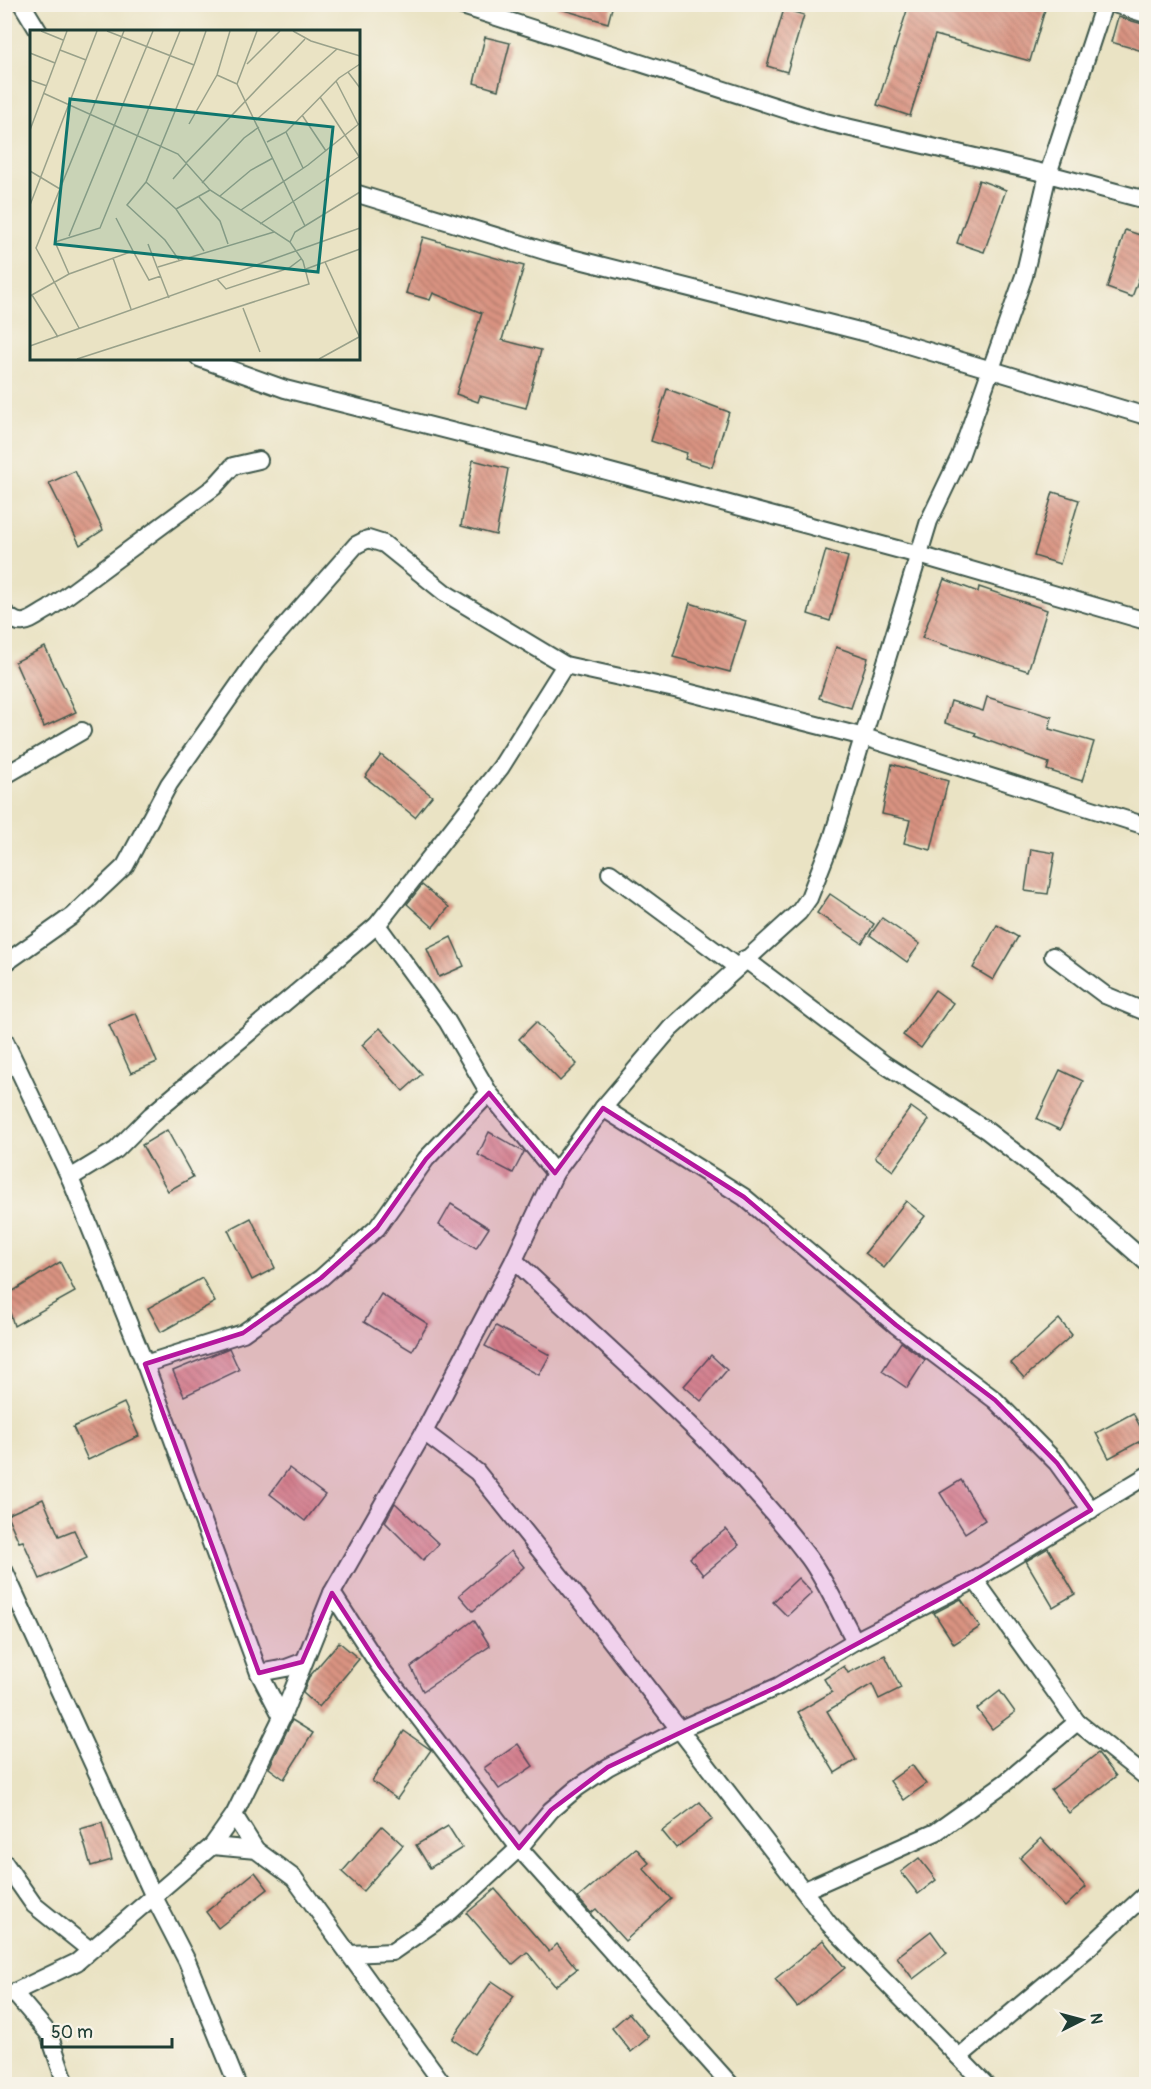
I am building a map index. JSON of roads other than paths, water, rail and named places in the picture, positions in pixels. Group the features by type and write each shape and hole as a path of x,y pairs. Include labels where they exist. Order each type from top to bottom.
{"street":[{"path":"22,4 38,30"},
{"path":"456,4 821,121 1048,174 1146,200"},
{"path":"66,2085 49,2034 10,1995 77,1962 212,1846 234,1815 282,1717 302,1662 332,1593 424,1432 514,1260 555,1173 603,1108 670,1029 799,912 809,898 832,839 929,521 960,456 1024,276 1048,174 1104,4"},
{"path":"1114,4 1146,14"},
{"path":"360,195 548,252 871,334 1146,416"},
{"path":"205,360 285,389 919,555 1146,621"},
{"path":"8,621 23,624 79,588 214,487 228,469 259,460"},
{"path":"4,964 72,916 125,866 169,784 261,653 356,545 368,539 384,544 445,592 565,665 679,690 864,737 1146,826"},
{"path":"69,1178 116,1150 151,1115 377,925 501,767 565,665"},
{"path":"4,776 82,731"},
{"path":"610,873 884,1064 986,1130 1069,1194 1146,1262"},
{"path":"377,925 447,1020 489,1094 555,1173"},
{"path":"1053,956 1105,995 1146,1012"},
{"path":"4,1039 69,1178 145,1364 259,1673 282,1717"},
{"path":"145,1364 243,1333 321,1278 378,1228 426,1159 489,1094"},
{"path":"603,1108 744,1197 896,1325 995,1400 1057,1463 1090,1510"},
{"path":"514,1260 673,1407 747,1484 810,1560 855,1641"},
{"path":"424,1432 477,1472 582,1603 829,1924 985,2085"},
{"path":"350,1954 392,1952 451,1911 519,1848 550,1810 608,1767 678,1730 779,1686 855,1641 975,1580 1090,1510 1144,1481"},
{"path":"4,1569 154,1897 188,1961 237,2085"},
{"path":"975,1580 1077,1722 1146,1777"},
{"path":"332,1593 381,1667 519,1848 730,2085"},
{"path":"259,1673 286,1668 302,1662"},
{"path":"805,1890 936,1832 1006,1782 1077,1722"},
{"path":"234,1815 256,1850 294,1878 443,2085"},
{"path":"212,1846 256,1850"},
{"path":"4,1862 34,1905 90,1950"},
{"path":"959,2057 1086,1950 1146,1894"}]}
